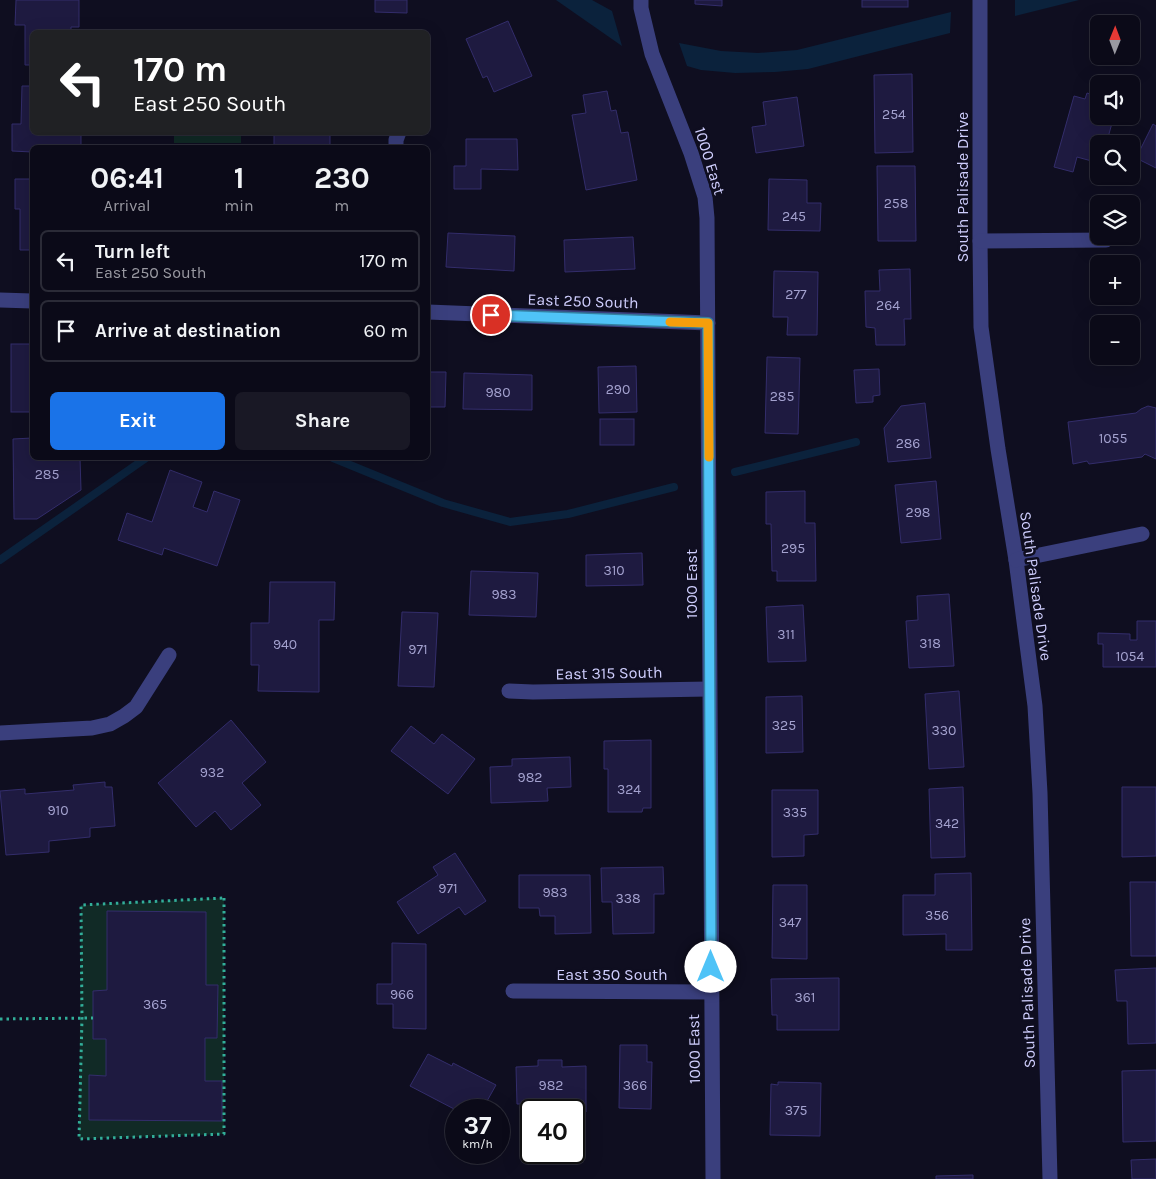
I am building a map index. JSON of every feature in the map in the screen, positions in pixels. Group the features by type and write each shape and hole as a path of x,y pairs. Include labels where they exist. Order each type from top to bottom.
{"street":[{"name":"1000 East","path":"641,0 652,54 691,153 705,198 707,218 713,1179"},
{"name":"South Palisade Drive","path":"980,0 981,327 1016,560 1035,706 1040,792 1050,1179"},
{"path":"980,242 1090,240"},
{"path":"0,300 30,301"},
{"name":"East 250 South","path":"430,312 708,323"},
{"path":"1016,560 1142,534"},
{"path":"0,733 92,728 110,724 136,707 169,655"},
{"name":"East 315 South","path":"509,691 709,689"},
{"name":"East 350 South","path":"513,991 711,992"}],"path":[{"path":"224,898 224,1134 80,1139 82,1018 81,905 224,898"},
{"path":"0,1019 93,1018"}],"green space":[{"path":"174,135 241,135 241,143 174,143"},
{"path":"224,898 224,1134 79,1139 81,905"}],"water":[{"path":"556,0 592,0 612,11 622,46"},
{"path":"1015,0 1079,0 1015,16"},
{"path":"951,12 950,33 808,69 735,73 701,70 687,66 679,43 721,51 758,53 797,50"}],"building":[{"path":"16,0 79,0 79,27 71,27 71,30 30,30 30,65 25,65 25,25 15,25"},
{"path":"375,0 407,0 407,13 375,12"},
{"path":"695,0 722,0 722,6 695,4"},
{"path":"862,0 908,0 908,7 862,7"},
{"path":"508,21 532,76 494,92 487,76 483,78 466,39"},
{"path":"912,74 913,152 875,153 874,75"},
{"path":"22,86 30,86 30,135 81,135 81,145 30,145 30,152 12,151 12,124 21,124"},
{"path":"607,91 611,111 616,110 621,133 628,132 637,180 586,190 572,115 586,113 583,95"},
{"path":"1087,93 1090,94 1090,125 1111,125 1109,135 1090,135 1090,161 1077,157 1073,172 1054,167 1074,96 1085,99"},
{"path":"797,97 804,146 756,153 752,127 766,125 763,102"},
{"path":"1153,124 1156,126 1156,168 1140,160 1140,150"},
{"path":"274,135 330,135 330,145 274,145"},
{"path":"466,139 517,139 518,170 481,169 481,189 454,189 454,166 466,166"},
{"path":"877,166 915,166 916,241 878,241"},
{"path":"15,179 30,179 30,250 20,250 20,209 15,209"},
{"path":"769,179 807,180 807,203 821,203 820,231 768,230"},
{"path":"448,233 515,236 514,271 446,267"},
{"path":"633,237 635,269 565,272 564,240"},
{"path":"910,269 911,319 904,319 905,345 876,345 875,328 866,327 865,291 880,291 879,270"},
{"path":"774,271 818,272 817,335 787,335 788,317 773,317"},
{"path":"11,344 30,344 30,412 11,412"},
{"path":"767,357 800,358 798,434 765,433"},
{"path":"636,366 637,412 599,413 598,367"},
{"path":"879,369 880,395 873,396 873,402 856,403 854,370"},
{"path":"430,372 446,372 445,407 430,407"},
{"path":"464,373 532,375 532,410 463,409"},
{"path":"925,403 931,458 888,462 884,428 901,406"},
{"path":"1148,406 1156,408 1156,459 1145,454 1142,457 1089,464 1087,461 1073,464 1068,422 1136,413"},
{"path":"600,419 634,419 634,445 600,445"},
{"path":"30,438 30,460 80,460 81,490 37,519 14,519 13,439"},
{"path":"170,470 202,482 193,507 207,512 214,491 240,500 217,566 164,548 162,555 118,540 127,513 152,522"},
{"path":"936,481 941,539 901,543 895,485"},
{"path":"805,491 805,523 815,523 816,581 777,581 777,571 772,571 771,524 766,524 766,492"},
{"path":"642,553 643,585 586,586 586,555"},
{"path":"471,571 538,573 536,617 469,615"},
{"path":"270,582 335,582 334,620 319,620 319,692 258,691 259,665 251,665 251,623 269,623"},
{"path":"949,594 954,666 909,668 906,621 918,620 917,596"},
{"path":"803,605 806,661 768,662 766,607"},
{"path":"402,612 438,613 434,687 398,686"},
{"path":"1137,621 1156,621 1156,667 1103,667 1103,644 1098,644 1098,633 1130,634 1130,640 1137,640"},
{"path":"959,691 964,767 929,769 925,694"},
{"path":"802,696 803,752 766,753 766,697"},
{"path":"231,720 266,762 242,783 261,805 231,830 215,811 196,827 158,783"},
{"path":"411,726 434,744 442,734 475,759 448,794 391,751"},
{"path":"651,740 651,808 643,808 642,812 608,812 608,769 604,769 604,741"},
{"path":"570,757 571,787 547,788 548,801 491,803 490,767 512,766 512,759"},
{"path":"105,782 105,787 112,787 115,826 90,828 90,837 49,841 49,852 6,855 0,791 25,789 25,794 74,790 73,785"},
{"path":"963,787 965,857 931,858 929,789"},
{"path":"1122,787 1156,787 1156,856 1122,857"},
{"path":"772,790 818,790 818,834 804,835 804,856 772,857"},
{"path":"455,853 486,901 465,915 459,907 418,934 397,902 438,875 433,867"},
{"path":"663,867 664,894 654,894 654,933 613,934 612,902 602,902 601,868"},
{"path":"971,873 972,950 946,950 946,934 903,935 903,895 935,895 935,874"},
{"path":"519,875 590,875 591,933 555,934 555,916 540,916 539,908 519,908"},
{"path":"1130,882 1156,882 1156,956 1131,956"},
{"path":"773,885 807,885 807,959 772,958"},
{"path":"107,911 206,912 206,985 218,985 217,1038 205,1038 205,1081 222,1081 222,1121 89,1120 89,1075 106,1076 106,1039 93,1039 93,991 107,990"},
{"path":"392,943 426,944 426,1029 393,1028 393,1004 377,1004 377,984 392,984"},
{"path":"1156,968 1156,1043 1128,1044 1127,1001 1117,1001 1115,970"},
{"path":"839,978 839,1030 777,1030 777,1015 772,1015 771,979"},
{"path":"620,1045 647,1045 647,1062 652,1062 651,1109 619,1108"},
{"path":"428,1054 452,1066 453,1063 496,1085 488,1099 445,1099 445,1104 410,1086"},
{"path":"538,1060 562,1060 562,1067 586,1066 586,1112 585,1099 520,1099 520,1104 517,1104 516,1067 538,1066"},
{"path":"1156,1070 1156,1141 1123,1142 1122,1071"},
{"path":"778,1082 821,1083 820,1136 770,1135 771,1084 778,1085"},
{"path":"1156,1159 1156,1179 1132,1179 1131,1160"},
{"path":"973,1175 973,1179 936,1179 936,1176"}],"waterway":[{"path":"735,472 856,442"},
{"path":"0,560 143,460"},
{"path":"338,460 443,503 510,522 568,514 674,487"}],"slow traffic":[{"path":"670,322 708,323 709,457"}],"route":[{"path":"491,315 708,323 711,967"}]}
